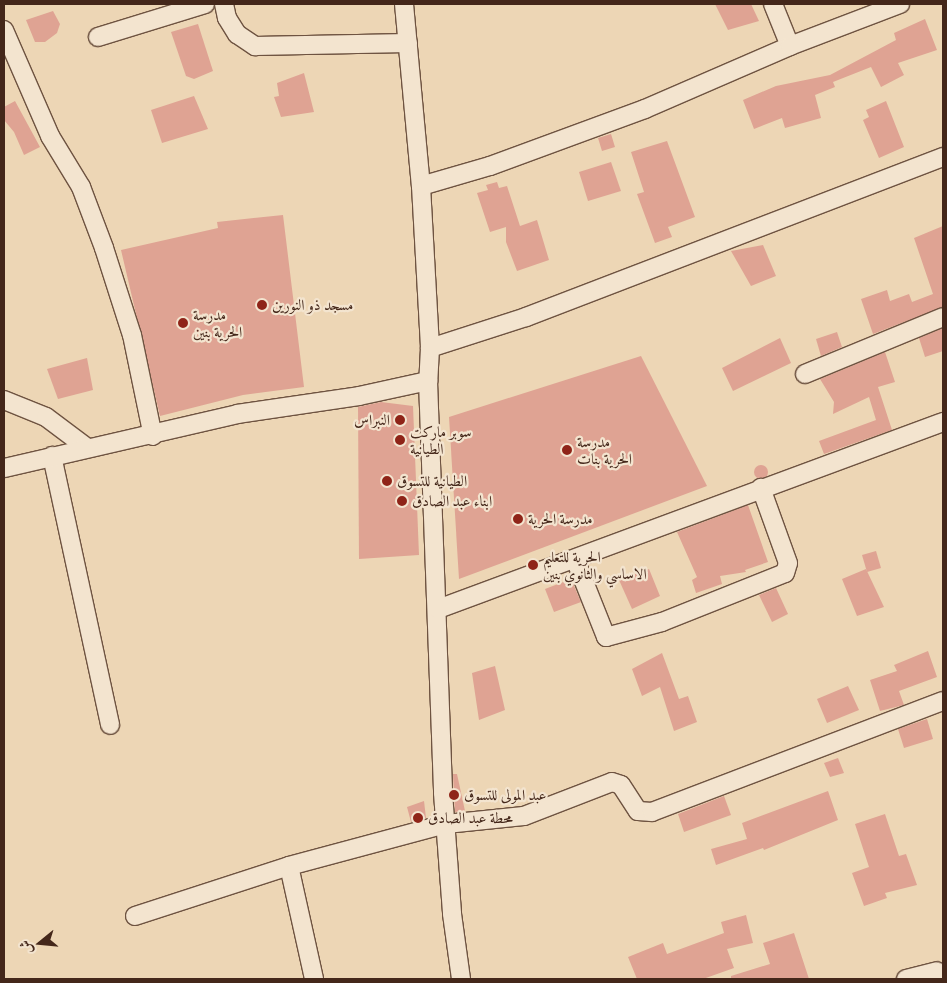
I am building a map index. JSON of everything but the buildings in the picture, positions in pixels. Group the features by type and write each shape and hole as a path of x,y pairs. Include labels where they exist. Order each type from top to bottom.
{"street":[{"path":"98,37 205,4"},
{"path":"224,4 227,18 238,34 255,46 408,43"},
{"path":"404,4 421,186 430,348 428,381 446,824 452,914 461,979"},
{"path":"773,4 790,46"},
{"path":"421,186 490,166 646,109 790,46 900,4"},
{"path":"4,30 46,128 81,188 104,248 132,335 153,436"},
{"path":"430,348 526,317 943,157"},
{"path":"805,374 943,317"},
{"path":"4,468 86,447 153,436 237,414 359,396 428,381"},
{"path":"4,400 46,417 86,447"},
{"path":"438,609 943,422"},
{"path":"52,456 110,725"},
{"path":"575,559 606,637 662,622 785,573 788,563 761,488"},
{"path":"135,916 289,866 446,824 524,816 612,782 621,785 638,811 652,812 943,701"},
{"path":"289,866 314,979"},
{"path":"906,979 937,971"}],"place":[{"name":"مسجد ذو النورين","path":"262,305"},
{"name":"مدرسة الحرية بنين","path":"183,323"},
{"name":"النبراس","path":"400,420"},
{"name":"سوبر ماركت الطيانية","path":"400,440"},
{"name":"مدرسة الحرية بنات","path":"567,450"},
{"name":"الطيانية للتسوق","path":"387,481"},
{"name":"ابناء عبد الصادق","path":"402,501"},
{"name":"مدرسة الحرية","path":"518,519"},
{"name":"الحرية للتعليم الاساسي والثانوي بنين","path":"533,565"},
{"name":"عبد المولى للتسوق","path":"454,795"},
{"name":"محطة عبد الصادق","path":"418,818"}]}
